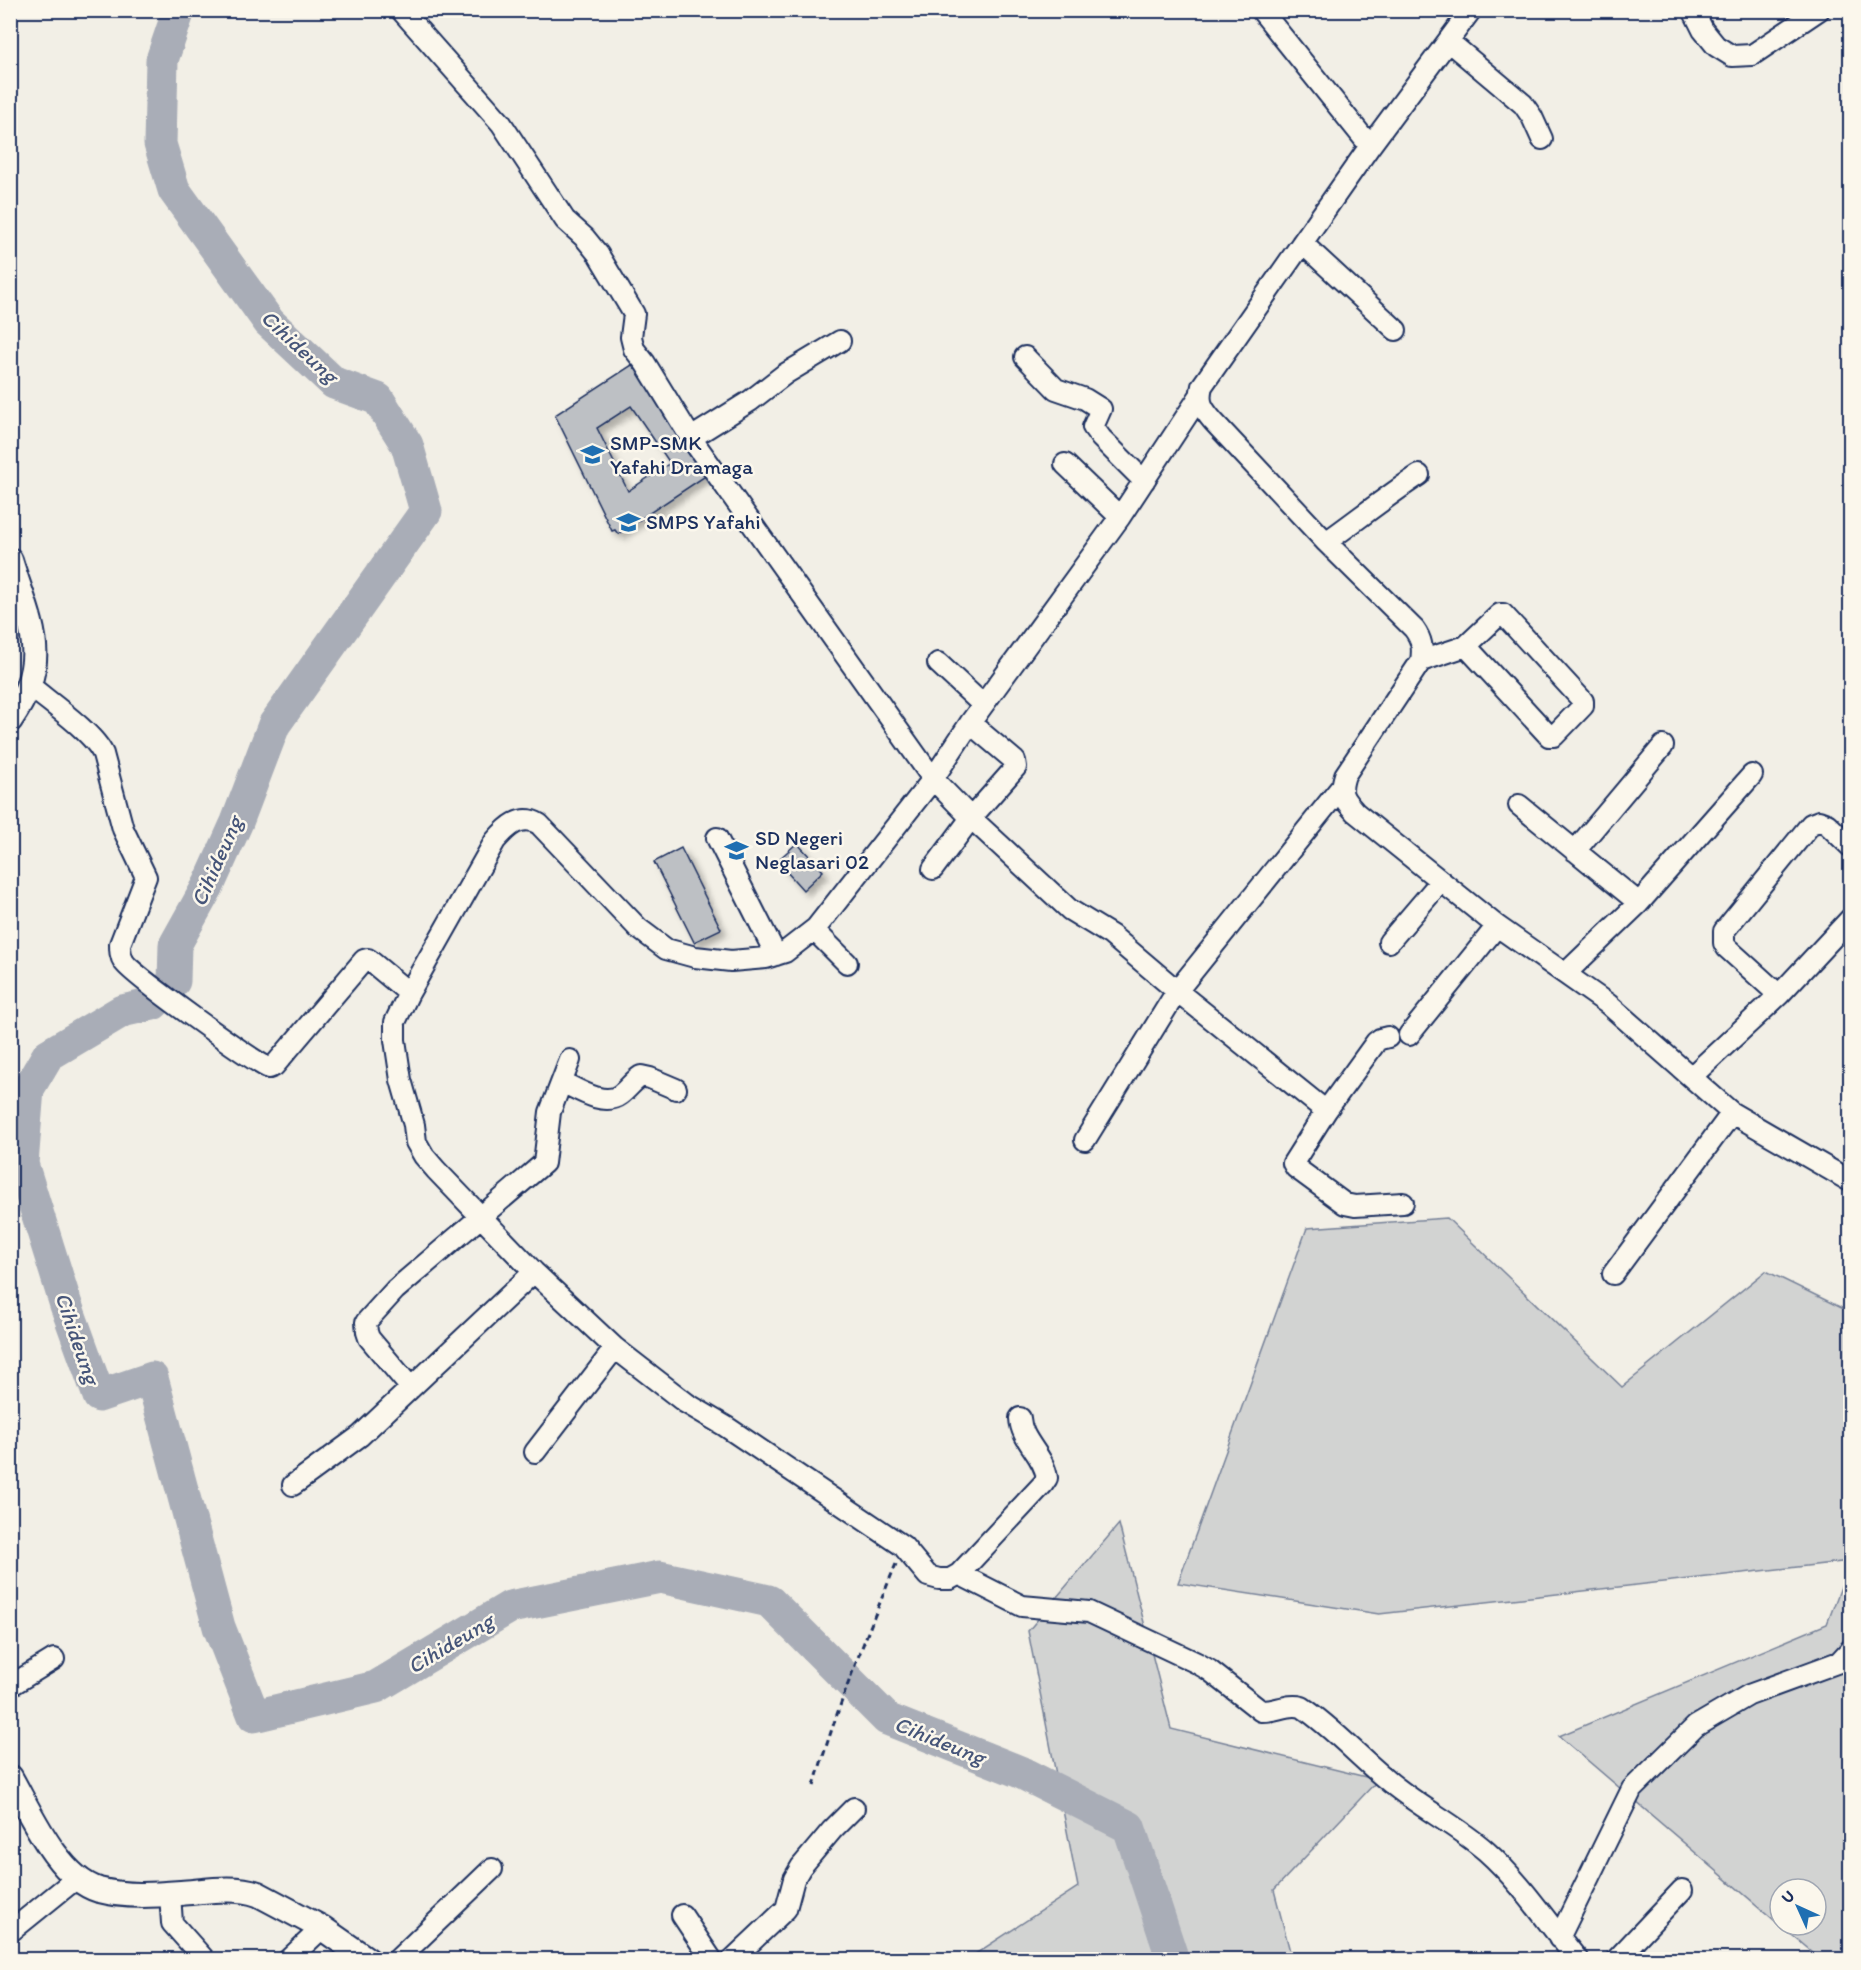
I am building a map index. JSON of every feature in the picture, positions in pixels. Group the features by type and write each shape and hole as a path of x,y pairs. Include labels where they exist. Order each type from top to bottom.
{"main road":[{"path":"10,560 35,642 34,671 30,686 21,705 10,720"},
{"path":"10,1777 51,1850 78,1877 98,1889 139,1896 248,1891 322,1928 368,1959"}],"street":[{"path":"401,10 501,123 565,220 585,238 598,254 634,314 631,337 634,349 691,438 933,779 971,819 1070,910 1106,930 1177,991 1326,1111"},
{"path":"1261,10 1370,146"},
{"path":"1020,1418 1020,1427 1045,1467 1047,1478 959,1574 950,1579 928,1576 903,1546 725,1426 686,1403 615,1348 534,1272 436,1170 416,1142 414,1125 401,1080 395,1040 395,1022 495,841 505,829 523,819 531,819 539,824 638,928 666,949 695,957 732,961 750,960 785,952 814,930 933,779 970,723 1120,517 1199,398 1202,386 1302,243 1370,146 1471,10"},
{"path":"1694,10 1704,30 1716,45 1732,56 1752,55 1819,10"},
{"path":"1448,41 1523,104 1542,139"},
{"path":"1302,243 1396,330"},
{"path":"691,438 785,374 840,341"},
{"path":"1025,357 1056,389 1085,399 1101,409 1093,427 1144,481"},
{"path":"1199,398 1204,410 1213,421 1326,542 1414,630 1422,645 1421,661 1345,775 1342,795 1354,812 1497,926 1566,973 1623,1016 1732,1113 1851,1181"},
{"path":"1065,464 1120,517"},
{"path":"1326,542 1419,475"},
{"path":"1421,661 1466,646 1500,614 1503,614 1583,701 1583,706 1554,736 1549,736 1466,646"},
{"path":"938,663 983,705"},
{"path":"30,686 90,736 103,754 123,829 146,877 120,944 121,955 130,968 193,1016 269,1068 274,1066 364,960 368,959 409,993"},
{"path":"933,869 1017,764 970,723"},
{"path":"1575,851 1663,746"},
{"path":"1566,973 1639,903 1752,775"},
{"path":"1085,1140 1177,991 1342,786"},
{"path":"1519,805 1639,903"},
{"path":"1779,995 1727,948 1724,943 1724,931 1811,824 1820,821 1827,824 1851,846"},
{"path":"717,838 776,955"},
{"path":"1389,942 1441,881"},
{"path":"1691,1077 1843,938 1851,919"},
{"path":"1409,1035 1497,926"},
{"path":"814,930 847,963"},
{"path":"1388,1037 1376,1042 1326,1111 1294,1160 1294,1166 1345,1204 1355,1206 1403,1203"},
{"path":"411,1388 369,1338 366,1322 395,1290 480,1215 544,1163 550,1112 570,1060"},
{"path":"562,1082 599,1098 607,1099 618,1097 641,1076 676,1089"},
{"path":"1613,1274 1732,1113"},
{"path":"293,1485 360,1436 534,1272"},
{"path":"535,1452 615,1348"},
{"path":"959,1574 1022,1606 1089,1612 1197,1663 1261,1711 1289,1706 1302,1707 1387,1780 1428,1811 1453,1825 1488,1853 1506,1871 1578,1959"},
{"path":"1560,1938 1632,1789 1696,1726 1749,1695 1839,1662 1851,1650"},
{"path":"10,1686 54,1659"},
{"path":"732,1959 786,1909 794,1879 801,1867 854,1808"},
{"path":"397,1959 492,1869"},
{"path":"10,1932 78,1877"},
{"path":"1616,1959 1682,1890"},
{"path":"170,1894 172,1923 204,1959"},
{"path":"682,1915 712,1959"},
{"path":"288,1959 322,1928"}],"path":[{"path":"814,1786 831,1728 854,1664 903,1546"}],"shaded area":[{"path":"1447,1218 1622,1387 1766,1271 1850,1312 1850,1561 1379,1614 1178,1583 1307,1228"},
{"path":"1119,1524 1171,1729 1378,1780 1274,1890 1292,1959 966,1960 1078,1887 1028,1631"},
{"path":"1850,1563 1850,1953 1818,1957 1794,1937 1828,1937 1828,1877 1768,1877 1768,1915 1559,1736 1827,1624"}],"building":[{"name":"SMP-SMK Yafahi Dramaga","path":"635,363 710,473 618,534 615,530 612,531 555,415","holes":["631,406 670,463 628,491 597,428"]},
{"path":"797,843 823,871 803,890 777,861"},
{"path":"681,848 721,929 694,942 654,862"}],"waterway":[{"name":"Cihideung","path":"179,10 162,60 160,144 174,190 269,322 334,383 378,399 407,445 426,511 274,725 237,822 209,884 175,945 174,981 153,1004 122,1011 48,1055 28,1089 22,1164 66,1305 99,1396 152,1378 219,1627 254,1716 376,1687 510,1607 660,1577 769,1601 887,1719 1020,1772 1129,1827 1171,1954 1165,1960"}],"place":[{"name":"SMP-SMK Yafahi Dramaga","path":"592,455"},
{"name":"SMPS Yafahi","path":"628,522"},
{"name":"SD Negeri Neglasari 02","path":"737,850"}]}
